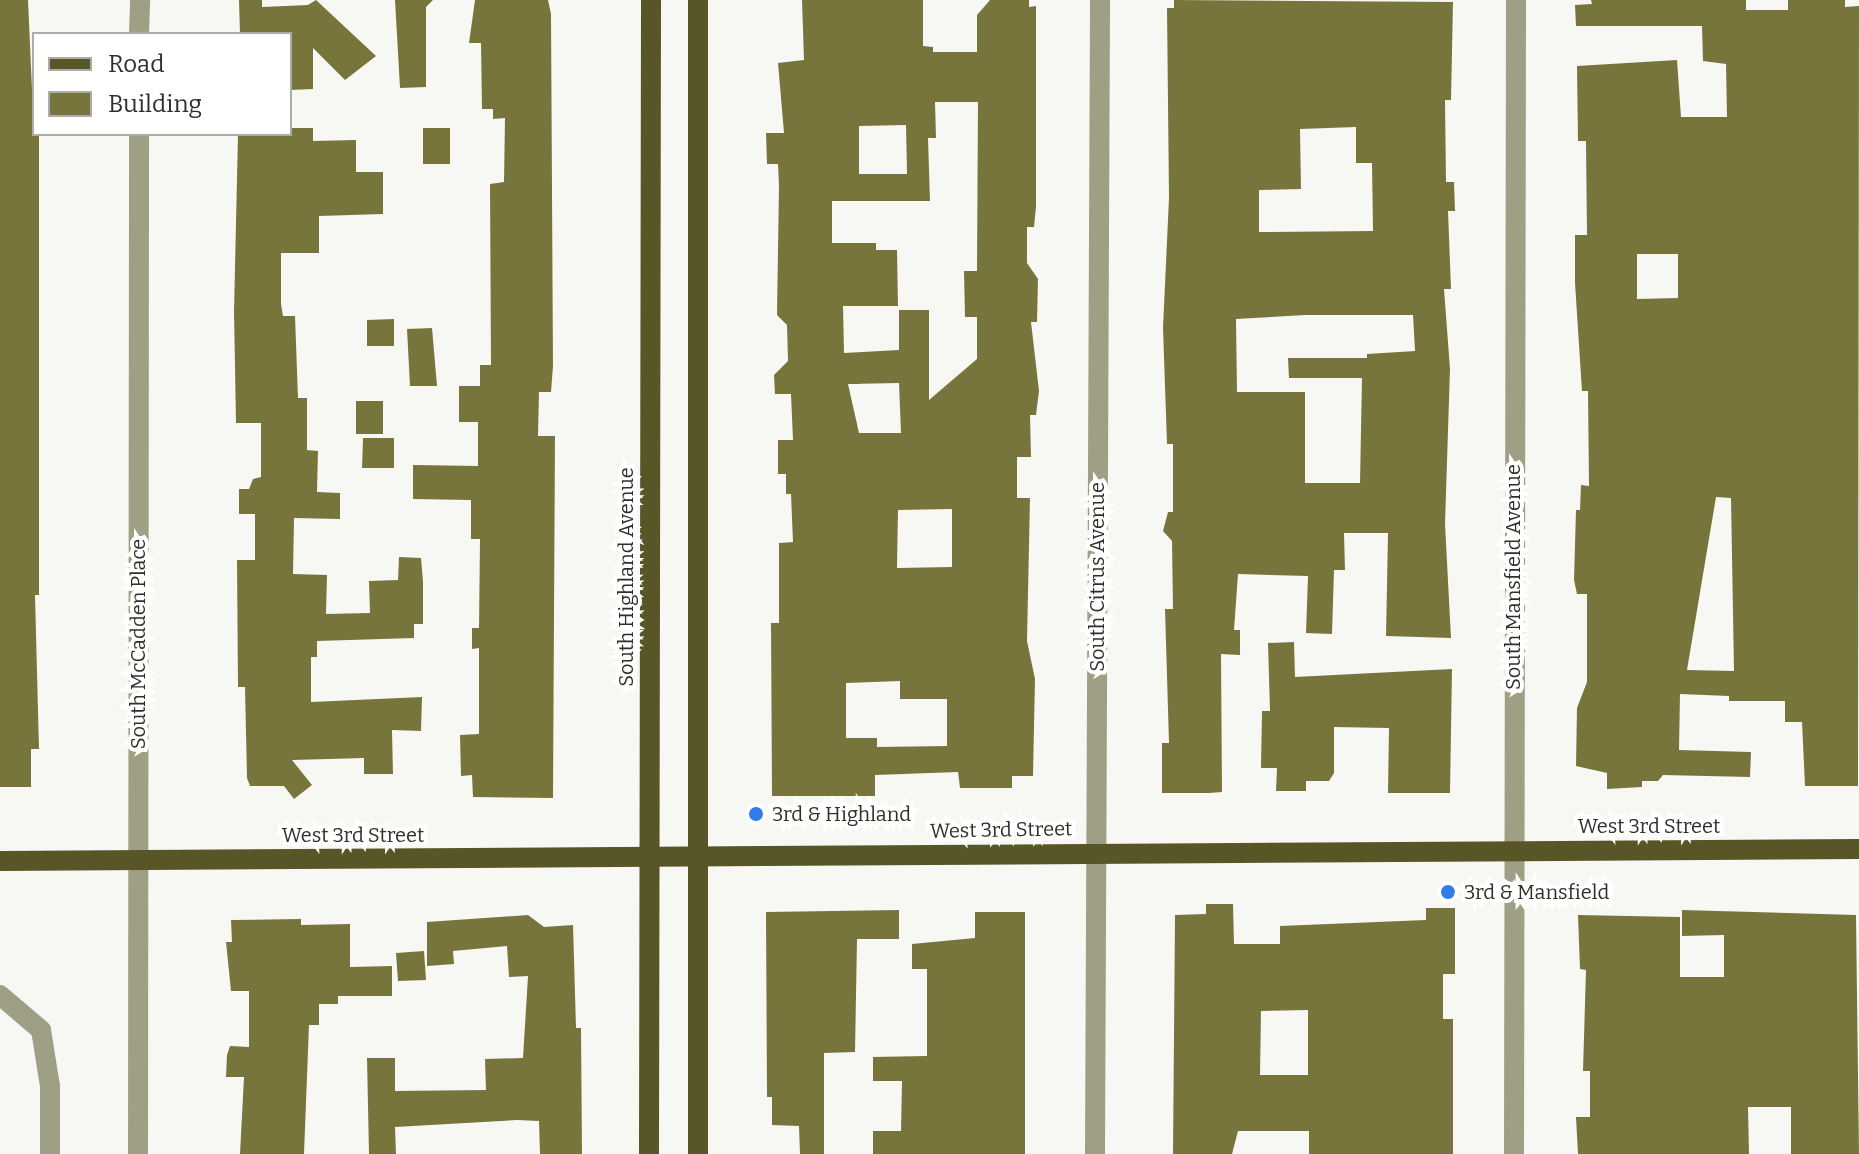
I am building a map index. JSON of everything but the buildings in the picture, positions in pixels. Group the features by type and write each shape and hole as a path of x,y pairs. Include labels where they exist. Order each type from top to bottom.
{"main road":[{"name":"South Highland Avenue","path":"649,1154 651,0"},
{"path":"698,0 698,1154"},
{"name":"West 3rd Street","path":"0,861 650,858 1095,851 1859,849"}],"street":[{"path":"139,32 140,0"},
{"name":"South Citrus Avenue","path":"1095,1154 1100,0"},
{"name":"South Mansfield Avenue","path":"1514,1154 1512,850 1516,0"},
{"name":"South McCadden Place","path":"138,1154 139,136"},
{"path":"0,995 41,1030 50,1086 50,1154"}],"place":[{"name":"3rd & Highland","path":"756,814"},
{"name":"3rd & Mansfield","path":"1448,892"}]}
